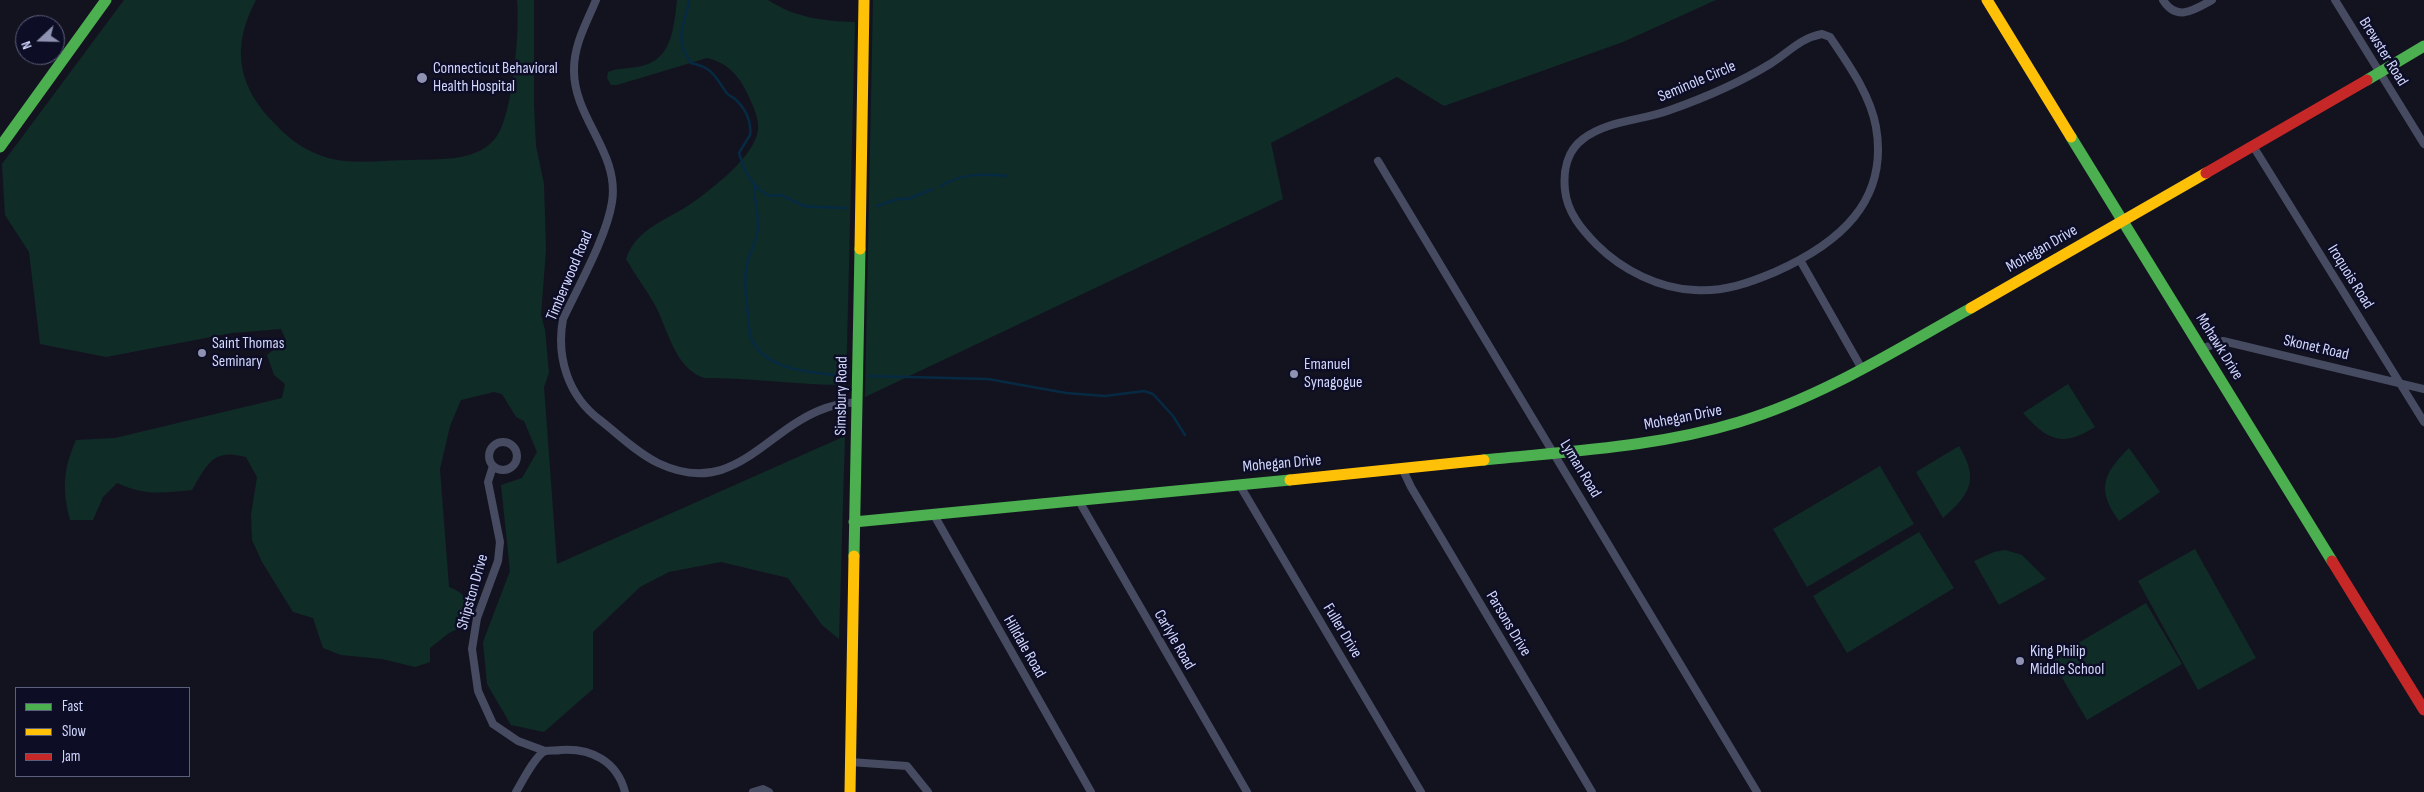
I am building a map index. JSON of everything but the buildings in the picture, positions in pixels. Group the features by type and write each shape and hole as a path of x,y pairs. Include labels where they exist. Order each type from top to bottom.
{"street":[{"name":"Timberwood Road","path":"596,0 578,43 574,69 581,106 607,156 612,178 612,202 604,228 563,319 560,343 565,368 575,393 590,413 645,455 670,468 693,472 721,470 736,464 817,411 838,404 858,402"},
{"name":"Simsbury Road","path":"850,792 864,0"},
{"name":"Mohawk Drive","path":"1987,0 2424,710"},
{"path":"2163,0 2173,11 2182,14 2212,0"},
{"name":"Brewster Road","path":"2335,0 2424,144"},
{"path":"0,147 102,1"},
{"name":"Seminole Circle","path":"1822,34 1830,37 1864,94 1876,125 1878,153 1875,178 1857,214 1837,236 1800,260 1747,284 1722,289 1694,290 1666,284 1639,275 1606,254 1587,236 1573,216 1565,197 1564,174 1568,157 1581,140 1597,129 1667,112 1717,91 1770,64 1801,40 1822,34"},
{"name":"Mohegan Drive","path":"854,522 1554,453 1661,441 1710,432 1768,414 1822,391 2123,222 2424,46"},
{"name":"Iroquois Road","path":"2253,146 2424,422"},
{"name":"Lyman Road","path":"1378,160 1757,792"},
{"path":"1800,260 1862,369"},
{"name":"Skonet Road","path":"2201,349 2223,341 2424,389"},
{"name":"Shipston Drive","path":"493,466 488,482 500,542 498,561 477,618 472,648 478,691 493,724 518,741 545,751"},
{"name":"Parsons Drive","path":"1402,468 1411,487 1592,792"},
{"name":"Fuller Drive","path":"1239,484 1421,792"},
{"name":"Carlyle Road","path":"1079,501 1247,792"},
{"name":"Hilldale Road","path":"934,515 1091,792"},
{"path":"516,792 536,760 545,751 570,750 599,756 614,769 625,792"},
{"path":"850,762 907,766 928,792"},
{"path":"753,792 763,789 770,792"}],"green space":[{"path":"124,0 256,0 243,35 241,51 242,67 246,82 254,97 277,126 300,145 328,158 359,162 455,158 476,152 494,140 501,129 506,114 514,73 518,14 517,0 534,0 536,146 544,184 546,250 541,315 545,330 549,373 544,387 557,564 845,436 839,639 822,625 788,578 721,562 669,572 640,587 593,632 593,689 544,732 511,725 487,684 483,642 510,571 501,485 522,478 537,452 524,421 516,417 502,394 494,392 461,400 450,426 440,469 449,587 461,593 466,601 467,624 449,633 430,648 430,662 415,667 382,659 341,655 323,648 313,618 293,612 262,562 252,540 251,515 257,477 246,457 235,455 219,456 207,465 192,490 163,493 145,492 117,483 103,497 93,520 70,520 65,480 68,461 76,440 115,438 282,398 285,384 274,375 267,355 286,340 281,329 232,333 106,357 40,344 29,252 5,215 2,164"},
{"path":"677,0 768,0 799,15 832,21 855,22 846,385 705,378 695,374 679,358 655,305 626,259 631,248 645,232 692,203 731,171 749,150 758,130 756,114 742,83 728,67 715,60 707,58 617,85 611,85 607,78 608,72 645,65 661,55 667,47 673,29"},
{"path":"873,0 1716,0 1623,42 1444,106 1397,77 1271,143 1283,199 865,397"},
{"path":"2068,384 2095,427 2073,437 2056,438 2040,430 2023,413"},
{"path":"1959,446 1969,468 1969,485 1960,501 1943,518 1916,472"},
{"path":"2129,448 2160,492 2119,521 2107,500 2106,482 2113,466"},
{"path":"1880,466 1914,524 1807,587 1773,529"},
{"path":"1919,532 1954,588 1847,653 1813,596"},
{"path":"2195,549 2256,658 2198,690 2138,581"},
{"path":"2005,550 2022,555 2046,579 1999,605 1974,561 1994,552"},
{"path":"2146,603 2182,664 2087,720 2051,659"}],"waterway":[{"path":"689,0 681,38 685,54 691,63 709,70 727,93 745,111 750,125 750,135 739,153 746,172 753,183 769,196 781,195 804,206 847,208"},
{"path":"941,186 964,177 981,175 1007,176"},
{"path":"754,187 758,228 747,264 745,280 751,338 767,358 779,364 805,371 843,376"},
{"path":"877,206 897,199 908,199 933,189"},
{"path":"869,376 988,379 1066,393 1105,396 1144,391 1153,394 1173,416 1185,435"}],"traffic: fast":[{"path":"0,147 106,0"},
{"path":"2367,80 2424,46"},
{"path":"2071,137 2332,561"},
{"path":"854,556 860,249"},
{"path":"1484,460 1645,443 1739,422 1770,412 1829,386 1887,356 1971,308"},
{"path":"854,522 1290,480"}],"traffic: slow":[{"path":"860,249 864,0"},
{"path":"1987,0 2071,137"},
{"path":"1971,308 2206,173"},
{"path":"1290,480 1484,460"},
{"path":"850,792 854,556"}],"traffic: jam":[{"path":"2206,173 2367,80"},
{"path":"2332,561 2424,710"}],"place":[{"name":"Connecticut Behavioral Health Hospital","path":"422,78"},
{"name":"Saint Thomas Seminary","path":"202,353"},
{"name":"Emanuel Synagogue","path":"1294,374"},
{"name":"King Philip Middle School","path":"2020,661"}]}
